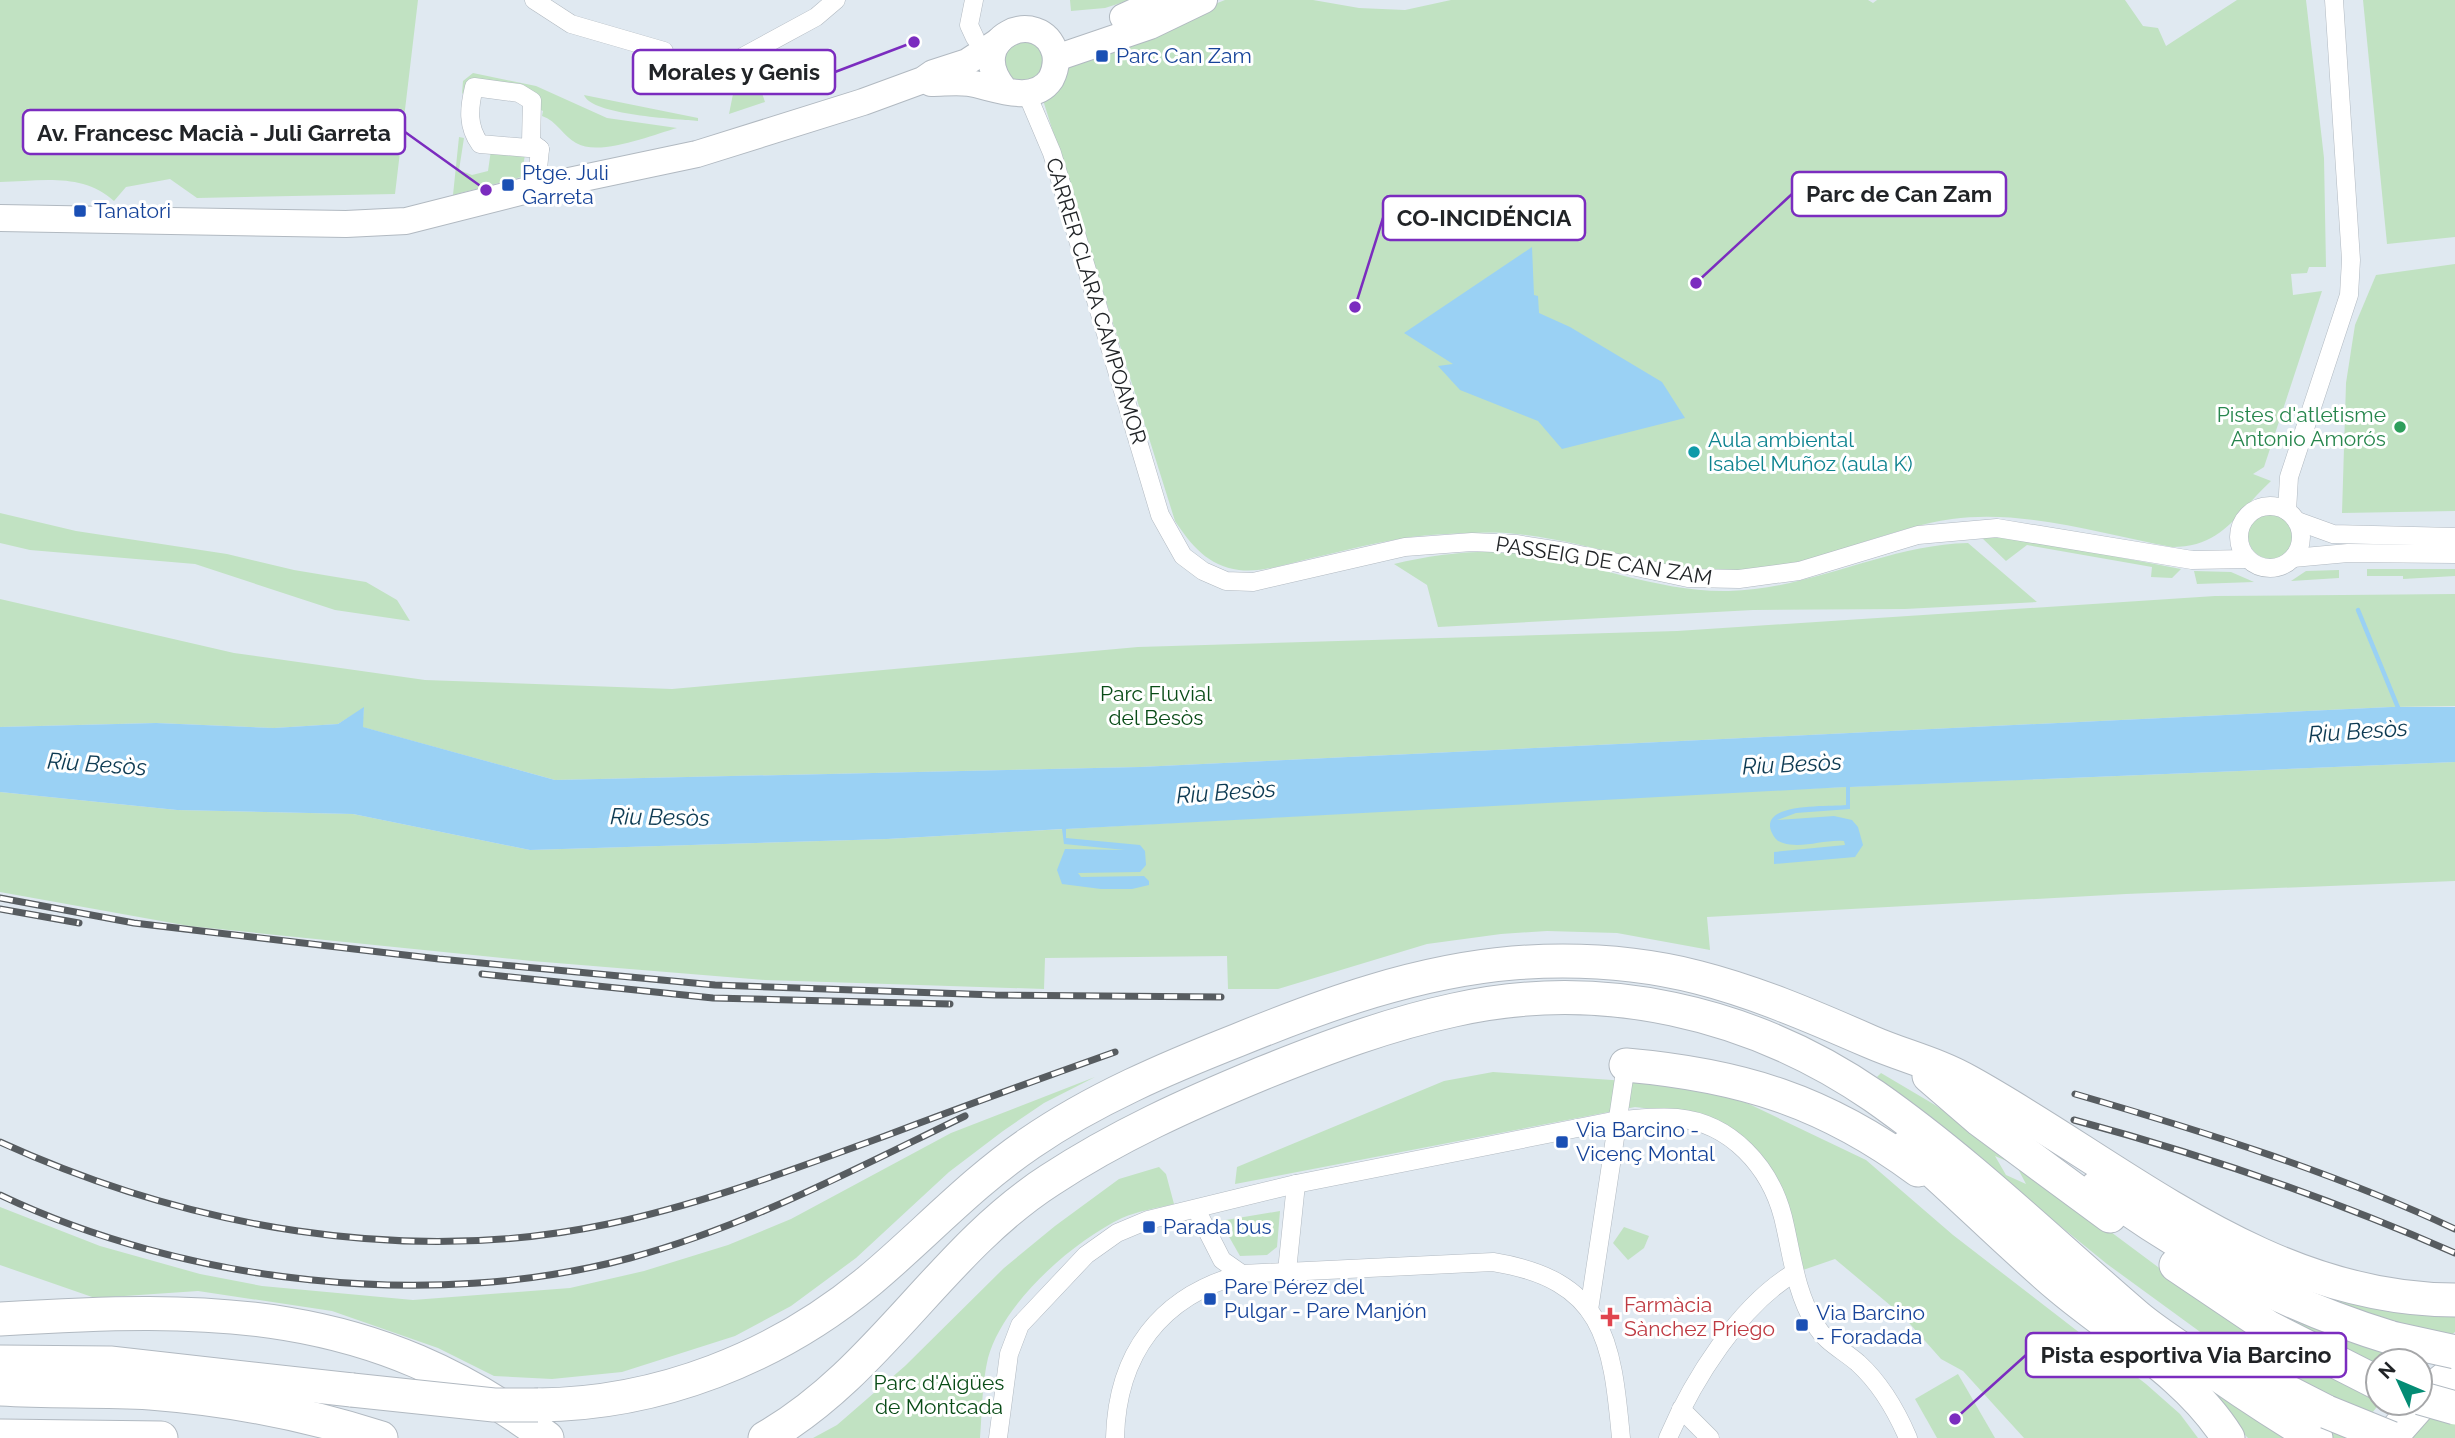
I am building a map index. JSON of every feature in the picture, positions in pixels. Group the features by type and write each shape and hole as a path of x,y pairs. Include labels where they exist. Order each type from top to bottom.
{"highway":[{"path":"0,1362 110,1363 232,1379 482,1404 587,1402 637,1394 712,1373 782,1341 865,1284 990,1173 1060,1124 1140,1082 1211,1050 1303,1014 1384,988 1447,973 1508,964 1564,961 1634,965 1727,983 1802,1011 1966,1080 2141,1191 2229,1240 2349,1286 2396,1296 2455,1300"},
{"path":"765,1438 849,1375 954,1262 998,1220 1045,1183 1113,1140 1181,1107 1320,1050 1412,1022 1455,1010 1502,1002 1590,998 1675,1009 1764,1035 1829,1067 1878,1098 1975,1174 2092,1275 2269,1384 2318,1429 2390,1438 2435,1387 2455,1371"},
{"path":"1412,1022 1483,1024 1604,1018 1667,1027 1728,1043 1793,1069 1842,1098 1901,1143 2062,1289 2168,1372 2208,1410 2228,1438"},
{"path":"1876,1044 1929,1076 1987,1105 2141,1219 2209,1262 2297,1305 2392,1338 2455,1351"},
{"path":"1626,1065 1718,1076 1819,1109 1871,1136 1990,1223"},
{"path":"1929,1076 1980,1120 2176,1265 2268,1327 2364,1376"},
{"path":"2349,1286 2455,1291"},
{"path":"10,1309 108,1314 236,1315 347,1335 428,1366 547,1438"},
{"path":"2434,1368 2455,1351"},
{"path":"0,1380 232,1379"},
{"path":"0,1389 107,1391 201,1399 283,1413 381,1438"},
{"path":"2434,1402 2455,1408"},
{"path":"0,1409 87,1408 185,1413 257,1422 336,1438"},
{"path":"2370,1438 2386,1417"},
{"path":"0,1436 161,1438"}],"street":[{"path":"534,0 571,24 664,51"},
{"path":"724,67 816,17 836,0"},
{"path":"974,0 969,25 987,39 991,65 1015,91"},
{"path":"923,80 1015,91 1045,86 1052,78 1050,47 1057,38 1080,33 1161,0"},
{"path":"0,218 380,223 427,217 536,188 697,154 923,80 933,73 967,62 987,39 1016,29 1026,29 1050,47 1150,26 1204,0"},
{"path":"2293,558 2302,538 2286,513 2289,477 2349,295 2351,260 2334,0"},
{"path":"474,87 510,91 531,102 531,142 540,149 480,144 473,135 468,109 474,87"},
{"name":"CARRER CLARA CAMPOAMOR","path":"1015,91 1052,153 1158,510"},
{"path":"536,188 540,149"},
{"name":"PASSEIG DE CAN ZAM","path":"1158,510 1168,534 1183,556 1203,571 1226,581 1253,582 1405,547 1472,542 1516,544 1554,550 1688,578 1740,579 1799,571 1918,535 1997,528 2192,560 2248,559"},
{"path":"2455,537 2333,534 2286,513 2254,510 2243,523 2239,539 2248,559 2270,568 2293,558 2348,553 2455,554"},
{"path":"1590,1310 1626,1065"},
{"path":"998,1438 1013,1338 1031,1311 1086,1255 1116,1233 1148,1220 1296,1184 1618,1121 1661,1118 1692,1121 1728,1136 1757,1162 1776,1195 1802,1301 1816,1327 1875,1381 1891,1404 1908,1438"},
{"path":"1287,1271 1296,1184"},
{"path":"1196,1209 1222,1260 1242,1274"},
{"path":"1115,1438 1123,1378 1143,1339 1185,1299 1222,1279 1242,1274 1287,1271 1493,1262 1525,1267 1556,1281 1575,1292 1590,1310 1606,1345 1615,1376 1621,1438"},
{"path":"1668,1438 1681,1409 1717,1348 1779,1282 1794,1273"},
{"path":"1681,1409 1710,1438"}],"green space":[{"path":"0,0 418,0 395,194 197,198 170,179 126,187 114,201 102,192 75,182 0,182"},
{"path":"1070,0 1130,0 1105,8 1071,11"},
{"path":"1225,0 1313,0 1359,8 1405,10 1451,0 1868,0 1873,3 1877,0 2125,0 2143,26 2158,28 2166,46 2237,0 2306,0 2324,158 2326,267 2309,267 2307,273 2291,274 2293,295 2322,291 2264,467 2253,474 2271,481 2217,535 2190,545 2172,547 2062,524 2007,517 1979,517 1952,519 1897,531 1791,564 1736,571 1680,567 1544,538 1491,532 1396,539 1257,570 1239,570 1218,564 1194,546 1175,521 1043,100 1065,64"},
{"path":"2363,0 2455,0 2455,237 2387,244"},
{"path":"1023,41 1037,47 1043,61 1037,75 1023,81 1009,75 1003,61 1009,47"},
{"path":"473,73 536,86 607,118 677,128 626,143 598,148 586,147 571,140 552,121 542,116 543,111 536,108 537,103 470,86 462,94 463,81"},
{"path":"735,84 762,93 765,102 729,114"},
{"path":"584,95 698,118 698,121 618,111 590,102"},
{"path":"459,137 464,138 459,170 472,175 488,171 491,150 525,155 521,177 453,195"},
{"name":"Pistes d'atletisme Antonio Amorós","path":"2455,264 2455,511 2342,513 2346,383 2355,325 2376,275"},
{"path":"0,513 76,531 227,554 294,570 366,582 397,600 410,621 335,610 195,564 30,550 0,543"},
{"path":"2271,513 2287,520 2294,536 2287,552 2271,559 2255,552 2248,536 2255,520"},
{"path":"1981,537 2017,538 2181,569 2172,578 2151,577 2152,567 2027,545 2006,561"},
{"path":"1968,543 2037,602 1905,609 1753,610 1438,627 1427,585 1394,564 1446,555 1499,552 1557,560 1671,586 1729,591 1790,583 1908,551"},
{"path":"2367,569 2455,569 2455,576 2403,579 2403,576 2367,576"},
{"path":"2339,570 2339,578 2291,581 2306,571"},
{"path":"2194,571 2231,572 2254,582 2197,584"},
{"name":"Parc Fluvial del Besòs","path":"2455,594 2455,706 1140,767 555,780 362,727 364,708 338,724 274,728 156,723 0,727 0,599 234,653 425,680 672,689 1138,647 1677,631 2215,596"},
{"path":"2455,762 2455,881 2126,894 1707,917 1710,950 1617,933 1547,931 1501,934 1427,944 1278,989 1228,989 1227,956 1045,958 1044,989 765,980 532,961 189,926 0,892 0,792 177,810 353,814 530,850 887,839 1702,793"},
{"path":"1493,1072 1671,1084 1712,1091 1749,1104 1866,1160 1953,1235 2146,1384 2180,1414 2198,1438 2024,1438 1963,1371 1941,1359 1903,1316 1835,1259 1803,1270 1743,1139 1705,1115 1635,1107 1235,1184 1237,1167 1444,1081"},
{"path":"1881,1073 1935,1105 2013,1159 2166,1273 2340,1351 2227,1284 2360,1317 2174,1218 2455,1304 2455,1332 2434,1349 2434,1347 2364,1347 2364,1417 2369,1417 2352,1438 2312,1438 2256,1365 2203,1334 2107,1264 1877,1077","holes":["1995,1156 2016,1165 2026,1184 2006,1175"]},
{"path":"1095,1077 1044,1103 1003,1131 949,1172 856,1258 791,1306 735,1336 622,1372 552,1379 494,1376 438,1348 332,1311 198,1291 95,1298 0,1265 0,1207 100,1246 200,1274 262,1286 413,1300 570,1288 644,1271 728,1245 791,1219 951,1133"},
{"name":"Parc d'Aigües de Montcada","path":"1159,1167 1166,1174 1174,1204 1122,1218 1082,1242 1042,1276 1008,1316 988,1358 980,1438 813,1438 837,1425 905,1366 1004,1268 1055,1226 1119,1179"},
{"path":"1280,1211 1277,1247 1267,1255 1240,1256 1220,1221"},
{"path":"1624,1227 1649,1236 1644,1248 1628,1260 1613,1243"},
{"path":"2159,1348 2293,1438 2248,1438"},
{"path":"1958,1374 1995,1438 1937,1438 1915,1399"},
{"path":"2455,1385 2455,1438 2405,1438 2425,1417 2434,1417 2434,1407"}],"water":[{"path":"1532,247 1534,295 1538,296 1539,313 1570,327 1662,382 1685,418 1562,449 1538,421 1460,390 1438,366 1453,364 1404,333"},
{"name":"Riu Besòs","path":"364,707 363,727 555,780 1140,767 2391,707 2455,707 2455,762 1850,787 1850,809 1796,813 1777,820 1834,816 1852,820 1858,827 1863,845 1855,857 1774,864 1774,852 1845,845 1844,841 1829,841 1790,845 1776,840 1770,823 1784,811 1846,805 1846,787 1066,829 1066,838 1140,845 1145,851 1146,865 1140,872 1078,873 1081,877 1144,876 1149,881 1149,885 1132,889 1101,889 1062,884 1057,870 1065,849 1125,850 1064,844 1062,829 887,839 530,850 353,814 177,810 0,792 0,727 156,723 274,728 338,724"}],"waterway":[{"name":"Riu Besòs","path":"2358,610 2399,710"}],"railway":[{"path":"0,898 134,923 439,959 715,985 995,995 1221,997"},
{"path":"0,909 79,923"},
{"path":"482,974 713,998 950,1004"},
{"path":"0,1142 71,1172 145,1197 221,1217 298,1231 376,1239 454,1241 532,1236 643,1216 748,1185 1115,1052"},
{"path":"2075,1094 2268,1154 2362,1189 2455,1229"},
{"path":"0,1195 72,1225 148,1250 228,1268 310,1280 392,1285 474,1283 553,1274 630,1258 674,1245 800,1195 965,1116"},
{"path":"2074,1120 2267,1179 2362,1214 2455,1253"}],"place":[{"name":"Morales y Genis","path":"914,42"},
{"name":"Parc Can Zam","path":"1102,56"},
{"name":"Ptge. Juli Garreta","path":"508,185"},
{"name":"Av. Francesc Macià - Juli Garreta","path":"486,190"},
{"name":"Tanatori","path":"80,211"},
{"name":"Parc de Can Zam","path":"1696,283"},
{"name":"CO-INCIDÉNCIA","path":"1355,307"},
{"name":"Pistes d'atletisme Antonio Amorós","path":"2400,427"},
{"name":"Aula ambiental Isabel Muñoz (aula K)","path":"1694,452"},
{"name":"Via Barcino - Vicenç Montal","path":"1562,1142"},
{"name":"Parada bus","path":"1149,1227"},
{"name":"Pare Pérez del Pulgar - Pare Manjón","path":"1210,1299"},
{"name":"Farmàcia Sànchez Priego","path":"1610,1317"},
{"name":"Via Barcino - Foradada","path":"1802,1325"},
{"name":"Pista esportiva Via Barcino","path":"1955,1419"}]}
